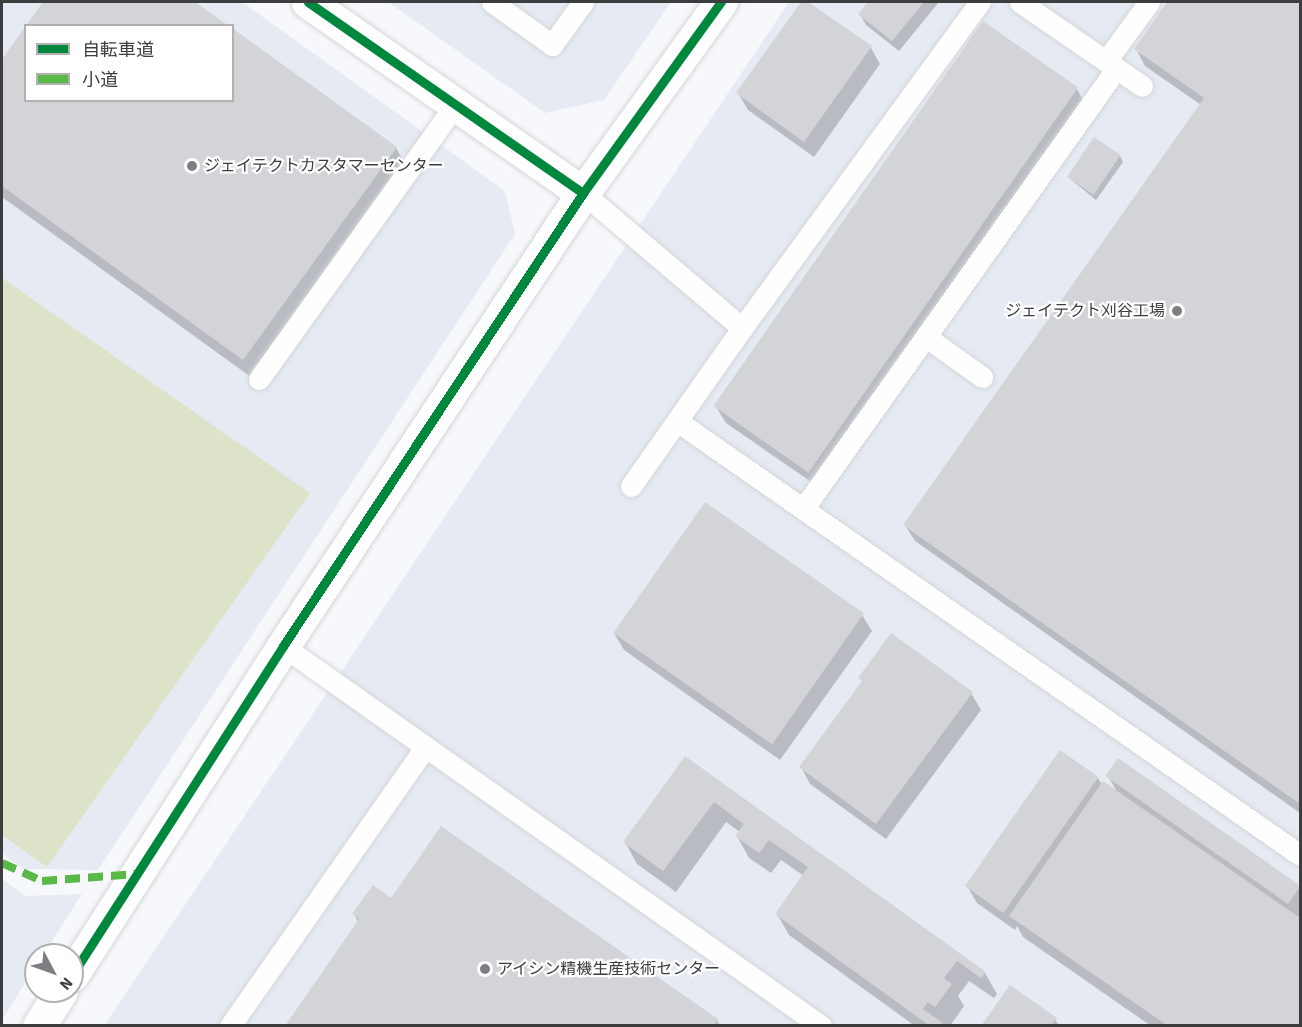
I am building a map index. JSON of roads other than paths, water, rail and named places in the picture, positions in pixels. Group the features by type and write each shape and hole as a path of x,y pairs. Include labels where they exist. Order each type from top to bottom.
{"street":[{"path":"308,2 583,193"},
{"path":"84,956 283,646 583,193 721,2"},
{"path":"39,1026 53,1003"}],"lane":[{"path":"492,2 552,45 583,2"},
{"path":"631,486 742,328 980,2"},
{"path":"1020,2 1142,86"},
{"path":"803,509 926,337 1111,65 1149,2"},
{"path":"259,379 455,105"},
{"path":"583,193 742,328"},
{"path":"926,337 982,377"},
{"path":"677,421 1300,855"},
{"path":"283,646 424,749 815,1024"},
{"path":"230,1026 424,749"}],"place":[{"name":"ジェイテクトカスタマーセンター","path":"192,166"},
{"name":"ジェイテクト刈谷工場","path":"1177,311"},
{"name":"アイシン精機生産技術センター","path":"485,969"}]}
